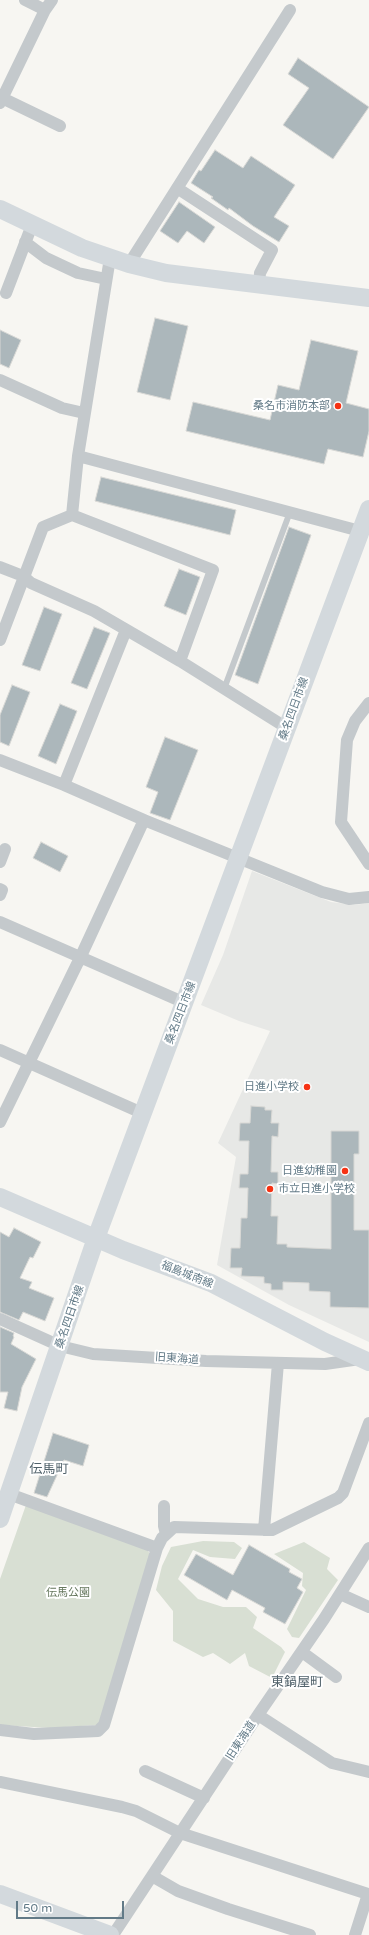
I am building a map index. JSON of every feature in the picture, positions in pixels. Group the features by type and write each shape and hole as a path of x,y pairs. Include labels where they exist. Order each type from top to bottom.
{"main road":[{"path":"0,209 82,248 129,264 166,273 369,298"},
{"name":"桑名四日市線","path":"1,1515 96,1238 287,728 364,530 369,508"},
{"name":"福島城南線","path":"0,1197 96,1238 211,1283 365,1360"},
{"path":"0,1894 112,1935"}],"street":[{"path":"25,0 45,10"},
{"path":"52,0 45,10 1,100 60,126"},
{"path":"129,264 290,10"},
{"path":"177,188 272,250 260,273 259,285"},
{"path":"6,293 32,225"},
{"path":"25,242 46,258 78,273 106,279"},
{"path":"72,515 84,413 110,258"},
{"path":"0,380 62,408 84,413"},
{"path":"78,456 364,530"},
{"path":"0,640 23,576 43,527 72,515 213,570 180,661"},
{"path":"0,567 23,576 30,583 66,598 126,630 180,661 287,728"},
{"path":"64,785 126,630"},
{"path":"369,704 355,721 347,740 340,822 369,864"},
{"path":"0,760 64,785 239,859 335,896 349,899 369,898"},
{"path":"0,1122 81,956 144,820"},
{"path":"0,862 5,849"},
{"path":"0,889 2,890 0,895"},
{"path":"0,922 81,956 185,1003"},
{"path":"0,1050 28,1064 142,1113"},
{"name":"旧東海道","path":"0,1319 60,1346 93,1354 206,1361 278,1363 325,1364 365,1360"},
{"path":"264,1530 278,1363"},
{"path":"0,1730 34,1734 98,1731 104,1725 157,1548 162,1538 174,1527 272,1530 338,1498 343,1492 369,1423"},
{"path":"9,1494 157,1548"},
{"path":"164,1506 164,1526 166,1534"},
{"name":"旧東海道","path":"112,1935 258,1715 302,1652 369,1548"},
{"path":"340,1594 369,1607"},
{"path":"302,1652 336,1677"},
{"path":"258,1715 332,1762 369,1772"},
{"path":"145,1770 204,1798"},
{"path":"0,1782 136,1811 180,1833 368,1894 355,1935"},
{"path":"152,1876 178,1891 228,1909 310,1935"}],"lane":[{"path":"224,689 290,512"}],"shaded area":[{"name":"日進小学校","path":"252,871 331,902 354,905 369,903 369,1342 289,1305 217,1265 236,1157 218,1143 270,1031 239,1021 201,1005 223,955"}],"green space":[{"name":"伝馬公園","path":"26,1505 146,1548 150,1554 100,1721 97,1725 50,1728 0,1725 0,1579"},
{"path":"203,1541 234,1542 242,1548 235,1559 210,1557 193,1550 178,1579 198,1599 223,1607 246,1607 257,1617 253,1628 281,1647 285,1652 272,1678 249,1666 245,1653 230,1664 213,1653 203,1657 173,1641 173,1611 156,1590 162,1566 171,1547"},
{"path":"304,1542 330,1558 327,1569 338,1580 299,1638 292,1637 287,1629 306,1590 302,1586 303,1573 274,1554"}],"building":[{"path":"298,58 369,107 333,159 283,125 309,88 288,74"},
{"path":"215,150 243,168 251,156 295,185 274,217 289,226 279,242 253,226 229,208 228,210 211,198 213,197 191,183"},
{"path":"179,202 215,227 204,243 187,231 178,243 160,231"},
{"path":"155,318 188,326 170,400 137,392"},
{"path":"0,330 21,340 9,368 0,364"},
{"path":"311,340 358,351 346,403 369,409 369,431 363,457 328,449 324,464 186,431 193,402 270,420 278,385 299,390"},
{"path":"101,477 236,510 230,535 95,501"},
{"path":"289,527 311,535 258,684 235,675"},
{"path":"179,569 200,577 186,615 164,606"},
{"path":"44,607 62,614 40,671 22,665"},
{"path":"94,627 110,633 87,689 71,683"},
{"path":"12,685 30,692 9,746 0,742 0,715"},
{"path":"60,704 77,711 56,764 38,756"},
{"path":"165,737 198,750 170,820 150,813 158,792 146,787"},
{"path":"41,842 68,856 60,872 33,858"},
{"path":"251,1106 265,1107 265,1110 272,1110 271,1123 279,1123 278,1137 272,1136 271,1172 278,1172 278,1184 272,1183 271,1216 278,1216 277,1244 287,1244 287,1247 331,1249 331,1131 359,1131 359,1154 354,1154 354,1230 369,1230 369,1308 330,1307 330,1292 309,1291 309,1283 283,1282 283,1290 271,1290 271,1284 264,1283 264,1277 241,1276 242,1268 230,1268 231,1248 240,1248 241,1218 247,1218 248,1188 239,1188 240,1174 248,1174 249,1141 239,1141 240,1123 250,1123"},
{"path":"14,1228 41,1242 33,1258 30,1257 20,1278 32,1282 29,1288 54,1298 45,1321 23,1312 19,1320 0,1312 0,1232 9,1237"},
{"path":"0,1327 14,1333 11,1344 36,1359 22,1387 17,1411 4,1408 8,1392 0,1392"},
{"path":"53,1433 89,1445 83,1466 64,1460 47,1497 34,1493"},
{"path":"249,1545 290,1569 289,1572 302,1579 297,1588 303,1592 285,1624 263,1612 265,1608 232,1590 227,1600 184,1575 196,1554 233,1575"}],"place":[{"name":"桑名市消防本部","path":"338,406"},
{"name":"日進小学校","path":"307,1087"},
{"name":"日進幼稚園","path":"345,1171"},
{"name":"市立日進小学校","path":"270,1189"}],"district":[{"name":"伝馬町","path":"49,1470"},
{"name":"東鍋屋町","path":"297,1683"}]}
